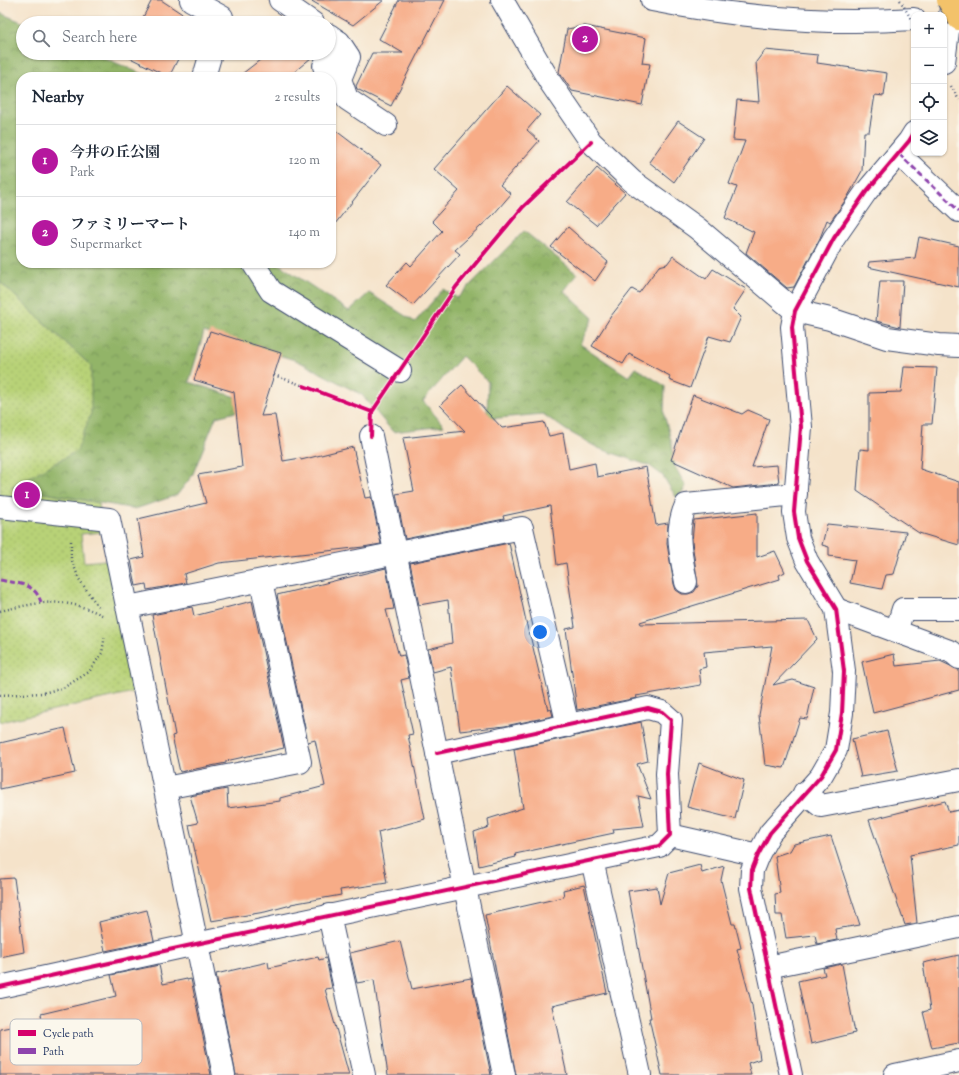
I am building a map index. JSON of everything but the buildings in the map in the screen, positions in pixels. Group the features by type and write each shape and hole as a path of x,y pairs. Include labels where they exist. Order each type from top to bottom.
{"street":[{"path":"191,0 223,13"},
{"path":"280,0 302,16"},
{"path":"502,0 550,82 591,142 632,181 697,228 795,311 830,319 887,338 939,346 959,346"},
{"path":"652,0 744,16 878,21 911,19"},
{"path":"946,48 952,11"},
{"path":"336,41 349,57 340,79 347,99 386,125"},
{"path":"205,72 209,60"},
{"path":"324,66 326,60"},
{"path":"791,1075 751,888 752,870 770,833 804,793 821,776 836,750 842,713 844,671 836,609 807,561 798,538 794,512 801,427 792,327 795,311 834,238 866,192 899,154 911,136"},
{"path":"899,154 959,211"},
{"path":"256,268 270,291 400,371"},
{"path":"372,436 504,1075"},
{"path":"686,582 678,541 682,515 686,505 796,494"},
{"path":"0,507 110,519 224,1075"},
{"path":"128,607 522,528 568,726"},
{"path":"165,788 300,762 261,581"},
{"path":"836,609 952,652 959,658"},
{"path":"896,632 903,609 959,609"},
{"path":"0,987 329,915 659,846 670,835 668,774 671,720 662,712 648,708 437,754"},
{"path":"804,793 821,806 959,780"},
{"path":"670,835 758,855"},
{"path":"592,860 640,1075"},
{"path":"329,915 364,1075"},
{"path":"768,967 959,928"},
{"path":"895,1075 959,1061"}],"path":[{"path":"900,0 911,19"},
{"path":"274,376 304,386"},
{"path":"76,516 71,537 71,558 79,579 98,606 104,622"},
{"path":"0,611 41,602 65,602 90,609 102,616 128,607"},
{"path":"0,695 12,693 43,693 63,688 89,672 102,653 106,628"}],"green space":[{"path":"0,13 16,20 16,60 109,60 137,72 16,72 16,268 284,268 349,311 369,293 415,322 443,289 457,298 524,231 577,274 564,291 593,318 580,344 629,377 636,368 665,386 664,414 672,444 675,467 686,486 683,492 676,497 663,476 650,466 598,448 566,430 543,414 487,419 488,382 462,356 423,401 444,426 393,432 362,395 298,361 204,332 189,382 245,400 240,411 216,417 192,476 177,495 135,509 11,487 91,366 0,282"},
{"path":"0,282 91,366 91,413 77,451 11,487 99,503 103,532 81,534 84,562 105,560 110,566 133,692 0,722"}],"marked path":[{"path":"899,154 959,211"},
{"path":"0,580 19,583 30,587 38,595 41,602"}],"cycle path":[{"path":"791,1075 751,888 752,870 770,833 821,776 836,750 842,713 844,671 836,609 807,561 798,538 794,512 801,427 792,327 795,311 834,238 866,192 911,138"},
{"path":"371,436 372,412 456,287 523,207 591,142"},
{"path":"304,386 372,412"},
{"path":"0,987 659,846 670,835 667,774 671,720 662,712 648,708 437,753"}],"place":[{"name":"ファミリーマート","path":"585,39"},
{"name":"今井の丘公園","path":"27,495"}]}
